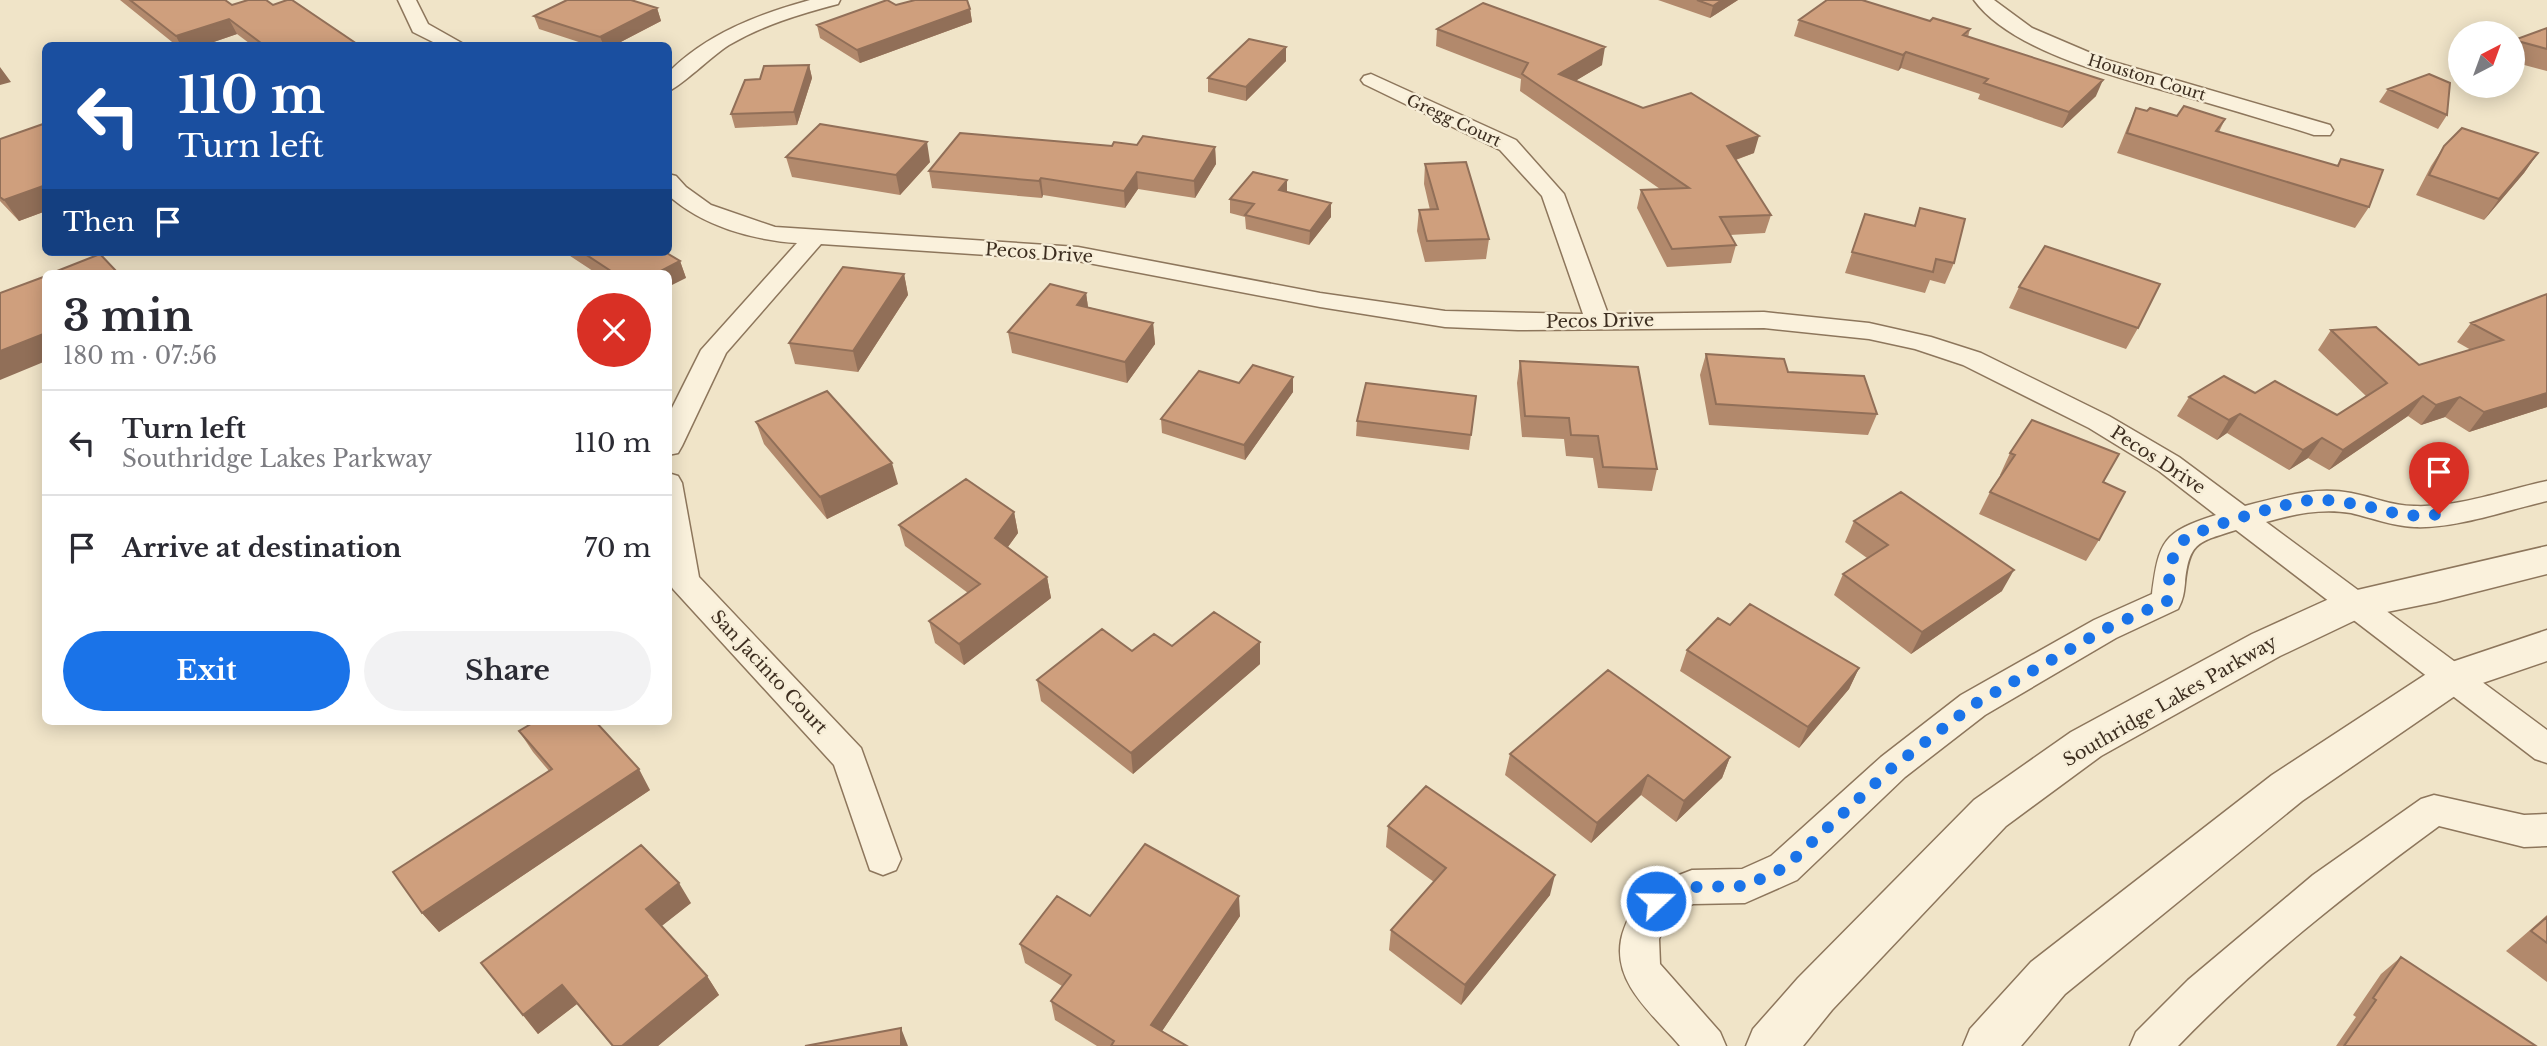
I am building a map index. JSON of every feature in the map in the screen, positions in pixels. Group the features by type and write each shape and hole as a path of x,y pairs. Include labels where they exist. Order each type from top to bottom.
{"street":[{"path":"407,0 420,28 450,42"},
{"path":"672,80 693,61 751,27 796,9 831,0"},
{"name":"Houston Court","path":"1983,0 2010,22 2033,35 2109,68 2322,130"},
{"name":"Gregg Court","path":"1371,80 1508,145 1553,194 1598,321"},
{"name":"Pecos Drive","path":"672,186 709,212 738,225 775,234 813,239 1077,254 1320,300 1445,319 1518,322 1764,320 1870,331 1922,343 1972,359 2099,422 2169,464 2547,749"},
{"path":"672,438 714,350 813,239"},
{"path":"1706,1046 1641,971 1640,939 1656,901 1692,887 1745,886 1784,868 1893,767 1973,705 2105,629 2167,601 2172,556 2183,540 2203,530 2240,518 2310,500 2350,503 2396,515 2417,517 2460,511 2547,491"},
{"name":"San Jacinto Court","path":"672,508 684,581 849,758 883,859"},
{"name":"Southridge Lakes Parkway","path":"1771,1046 1815,994 1990,813 2086,744 2266,645 2354,604 2436,588 2547,560"},
{"path":"1988,1046 2048,978 2287,788 2451,678 2547,645"},
{"path":"2150,1046 2202,993 2326,887 2434,810 2524,831 2547,830"}],"building":[{"path":"130,0 225,0 232,5 248,0 266,0 273,5 292,0 354,42 260,42 229,19 176,36"},
{"path":"567,0 631,0 657,8 600,37 534,16"},
{"path":"887,0 896,5 915,0 967,0 970,9 857,50 817,25"},
{"path":"1697,0 1722,0 1713,6"},
{"path":"1827,0 1862,0 1930,21 1933,18 1970,29 1963,35 2103,80 2069,112 1984,83 1988,79 1906,52 1903,55 1799,20"},
{"path":"1483,3 1605,47 1559,74 1643,108 1691,93 1759,136 1727,146 1771,215 1720,217 1736,245 1672,249 1641,190 1689,188 1522,74 1528,63 1437,29"},
{"path":"2547,28 2547,49 2525,43 2525,36"},
{"path":"1249,39 1286,47 1246,87 1208,78"},
{"path":"809,65 794,112 731,114 745,80 760,79 764,66"},
{"path":"2429,74 2448,82 2447,115 2388,89"},
{"path":"2184,106 2225,119 2216,131 2338,166 2341,159 2383,170 2369,207 2127,133 2136,108 2147,111 2150,108 2177,116"},
{"path":"42,124 42,186 4,200 0,197 0,139"},
{"path":"820,124 927,142 896,175 786,157"},
{"path":"2462,128 2538,153 2499,199 2429,175 2444,146"},
{"path":"960,133 1112,146 1114,142 1137,145 1143,136 1215,147 1194,181 1137,172 1124,191 1041,178 1039,181 929,171"},
{"path":"1466,162 1489,239 1427,241 1419,210 1438,209 1425,164"},
{"path":"1253,172 1287,180 1279,190 1331,203 1310,231 1245,215 1254,204 1230,199"},
{"path":"1920,208 1965,219 1954,263 1936,259 1933,272 1852,252 1865,214 1915,226"},
{"path":"2045,246 2160,284 2138,328 2019,287"},
{"path":"95,256 102,256 115,270 60,270"},
{"path":"588,256 672,256 680,261 663,270 609,270"},
{"path":"843,267 904,274 853,351 789,343"},
{"path":"42,277 42,335 0,351 0,293"},
{"path":"1050,284 1086,293 1077,305 1153,323 1125,362 1008,332"},
{"path":"2547,294 2547,393 2484,412 2460,397 2436,405 2423,396 2343,450 2322,438 2303,450 2240,414 2229,420 2189,397 2224,376 2255,393 2275,381 2337,415 2387,383 2331,330 2376,327 2419,365 2503,340 2471,323"},
{"path":"1706,354 1784,359 1788,372 1864,376 1877,414 1716,404"},
{"path":"1520,361 1638,367 1657,469 1603,467 1598,436 1571,435 1569,418 1525,416"},
{"path":"1253,365 1293,377 1244,445 1161,419 1199,371 1239,383"},
{"path":"1366,383 1476,396 1471,435 1357,421"},
{"path":"827,391 892,463 820,497 756,422"},
{"path":"2032,420 2119,454 2103,482 2125,492 2099,540 1990,492 2015,455 2010,453"},
{"path":"966,479 1014,512 995,538 1047,577 959,644 929,621 980,584 899,525"},
{"path":"1901,492 2014,570 1922,632 1843,574 1888,545 1854,521"},
{"path":"1750,604 1859,668 1808,727 1687,650 1718,618 1730,625"},
{"path":"1214,612 1260,642 1131,753 1037,680 1102,629 1132,651 1154,634 1172,646"},
{"path":"1608,670 1730,757 1684,801 1648,775 1597,823 1510,754"},
{"path":"529,725 599,725 639,769 422,913 393,872 552,769 519,731"},
{"path":"1426,786 1555,875 1465,985 1391,930 1446,868 1388,826"},
{"path":"1145,844 1239,896 1151,1025 1187,1046 1111,1046 1114,1041 1051,1001 1071,975 1020,944 1057,896 1090,916"},
{"path":"641,845 679,883 646,909 707,976 622,1046 613,1046 562,985 523,1015 481,963"},
{"path":"2547,917 2547,943 2531,931"},
{"path":"2401,957 2536,1046 2344,1046 2376,1000 2373,998"},
{"path":"901,1028 901,1046 805,1046"}],"route":[{"path":"1656,901 1692,887 1745,886 1784,868 1893,767 1973,705 2105,629 2167,601 2172,556 2183,540 2203,530 2310,500 2350,503 2396,515 2417,517 2439,514"}]}
